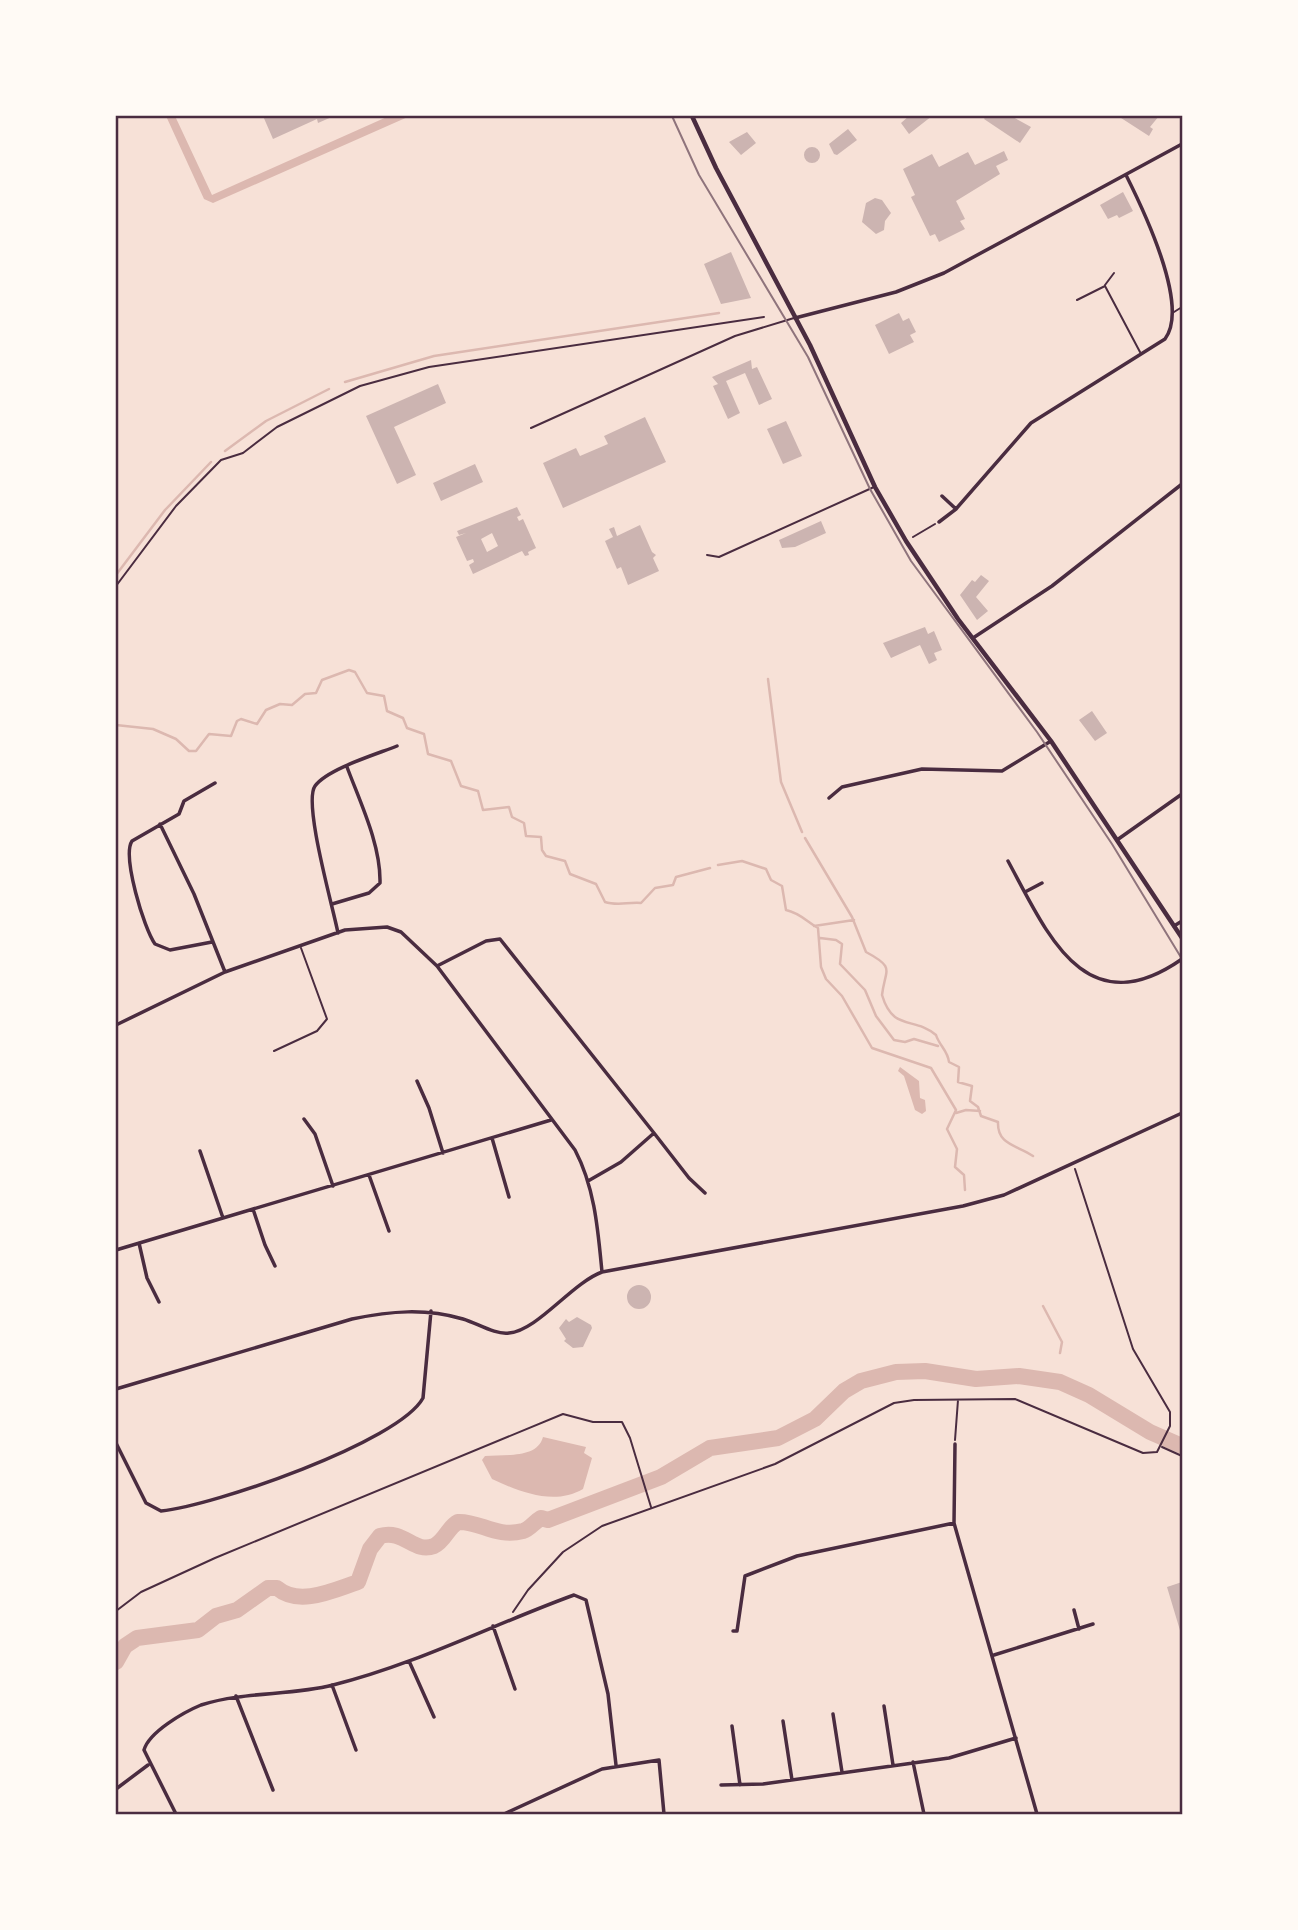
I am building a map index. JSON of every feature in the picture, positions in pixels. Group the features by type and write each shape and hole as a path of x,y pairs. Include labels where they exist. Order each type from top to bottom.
{"street":[{"path":"692,116 716,168 795,318 875,487 906,541 973,638 1051,741 1182,938"},
{"path":"795,318 888,295 944,273 1182,144"},
{"path":"939,522 956,509 1031,423 1165,339 1172,329 1173,313 1154,238 1126,175"},
{"path":"973,638 1052,586 1182,484"},
{"path":"942,496 956,509"},
{"path":"829,797 842,787 922,769 1002,771 1051,741"},
{"path":"338,933 312,813 313,791 316,784 347,767 397,746"},
{"path":"332,904 369,893 380,883 380,873 366,818 347,767"},
{"path":"212,942 170,950 155,944 138,900 128,848 141,834 179,814 184,801 215,783"},
{"path":"1117,840 1182,794"},
{"path":"160,824 194,894 225,972"},
{"path":"1008,862 1052,942 1072,962 1095,975 1110,980 1140,980 1163,972 1182,959"},
{"path":"1025,892 1042,883"},
{"path":"1174,926 1182,921"},
{"path":"116,1025 225,972 338,933 372,926 401,932 437,966 575,1150 588,1181 600,1237 603,1272"},
{"path":"437,966 486,941 500,939 689,1178 705,1193"},
{"path":"417,1081 429,1108 443,1153"},
{"path":"116,1389 352,1319 391,1311 431,1311 507,1334 524,1328 586,1280 603,1272 948,1210 1004,1195 1182,1113"},
{"path":"304,1119 315,1134 333,1186"},
{"path":"116,1249 551,1120"},
{"path":"588,1181 621,1162 654,1133"},
{"path":"492,1138 509,1197"},
{"path":"200,1151 223,1218"},
{"path":"369,1175 389,1231"},
{"path":"253,1209 275,1266"},
{"path":"139,1243 147,1278 159,1302"},
{"path":"116,1443 146,1503 161,1511 246,1489 314,1464 402,1421 419,1404 423,1398 431,1311"},
{"path":"955,1444 954,1523 994,1655 1037,1815"},
{"path":"733,1632 737,1632 745,1576 797,1556 954,1523"},
{"path":"176,1815 148,1765 144,1750 146,1741 192,1709 236,1696 332,1685 409,1661 574,1595 586,1600 608,1693 616,1765"},
{"path":"1074,1609 1079,1629"},
{"path":"994,1655 1093,1624"},
{"path":"493,1626 515,1689"},
{"path":"409,1661 434,1717"},
{"path":"332,1685 356,1750"},
{"path":"236,1696 273,1790"},
{"path":"884,1706 893,1765"},
{"path":"833,1714 842,1772"},
{"path":"783,1721 792,1780"},
{"path":"732,1726 740,1785"},
{"path":"721,1785 792,1780 949,1758 1016,1738"},
{"path":"504,1815 589,1774 616,1765 659,1760 664,1815"},
{"path":"913,1762 924,1815"},
{"path":"116,1789 148,1765"}],"lane":[{"path":"1077,300 1105,286 1114,272"},
{"path":"1105,286 1141,353"},
{"path":"1173,313 1182,307"},
{"path":"531,428 735,336 795,318"},
{"path":"707,555 719,557 875,487"},
{"path":"274,1051 317,1031 327,1019 301,947"}],"path":[{"path":"116,586 176,506 221,460 243,453 277,427 360,386 429,367 764,317"},
{"path":"906,541 939,522"},
{"path":"509,1619 528,1590 574,1544 602,1526 775,1464 894,1403 1015,1399 1143,1453 1153,1454 1166,1434 1170,1412 1130,1342 1073,1164"},
{"path":"955,1444 958,1399"},
{"path":"116,1611 141,1592 215,1558 563,1414 593,1422 622,1422 652,1508"},
{"path":"1161,1445 1182,1455"}],"shaded area":[{"path":"166,116 175,116 212,195 389,116 410,116 213,203 204,199"},
{"path":"900,1067 919,1081 920,1098 925,1100 926,1111 922,1114 915,1110 904,1076 898,1071"},
{"path":"543,1437 586,1447 584,1453 592,1458 583,1489 572,1494 549,1497 525,1492 492,1479 482,1460 485,1456 527,1452 540,1444"}],"building":[{"path":"263,116 334,116 318,123 317,119 273,139"},
{"path":"909,116 932,116 909,134 901,123"},
{"path":"986,116 1011,116 1031,127 1020,143 984,119"},
{"path":"1118,116 1159,116 1150,127 1153,129 1149,136"},
{"path":"848,129 857,140 837,155 834,154 829,144"},
{"path":"747,132 756,143 741,155 729,142"},
{"path":"809,147 815,147 820,155 818,161 809,163 804,158 804,152"},
{"path":"1004,151 1008,160 996,166 1000,174 956,201 965,219 960,221 965,229 939,242 935,234 930,236 911,197 915,195 903,169 932,154 939,167 968,152 975,165"},
{"path":"1123,192 1133,211 1119,218 1117,215 1108,219 1100,205"},
{"path":"875,198 882,200 891,213 885,221 884,230 876,234 862,222 866,203"},
{"path":"731,252 751,298 721,304 704,264"},
{"path":"899,313 903,321 909,318 916,332 910,335 914,342 889,354 875,325"},
{"path":"751,360 752,369 757,367 772,399 759,405 745,373 726,381 740,413 728,419 713,386 718,384 712,377"},
{"path":"438,384 446,403 394,427 416,475 397,484 366,416"},
{"path":"645,417 666,462 563,508 543,463 576,448 580,456 608,444 604,436"},
{"path":"786,421 802,456 783,464 767,429"},
{"path":"475,464 483,482 441,501 433,483"},
{"path":"517,507 521,515 517,517 519,521 523,519 536,548 528,552 529,555 525,556 522,551 473,574 469,565 474,562 473,559 467,561 456,537 466,533 459,535 457,531","holes":["492,533 498,546 487,552 481,539"]},
{"path":"821,521 826,533 795,547 782,548 779,540"},
{"path":"640,525 652,552 656,555 653,558 659,571 628,585 621,567 617,569 605,541 613,537 609,529 614,527 617,536"},
{"path":"981,575 989,581 976,597 988,611 977,620 960,595 972,580 975,582"},
{"path":"925,627 928,634 934,631 942,650 934,653 937,660 929,664 920,645 891,658 883,643"},
{"path":"1092,711 1107,733 1095,741 1079,720"},
{"path":"639,1285 648,1288 651,1297 648,1306 639,1309 630,1306 627,1297 630,1288"},
{"path":"577,1317 592,1328 583,1347 573,1348 564,1341 566,1339 559,1328 566,1319 569,1322"},
{"path":"1182,1582 1182,1637 1167,1587"}],"waterway":[{"path":"345,382 434,356 719,313"},
{"path":"225,451 266,421 329,389"},
{"path":"116,575 165,510 211,462"},
{"path":"116,725 153,729 176,739 189,751 196,751 209,734 231,736 237,721 241,719 257,724 266,710 280,704 292,705 305,694 316,693 322,680 349,670 355,672 367,693 384,696 387,711 403,718 407,728 424,734 428,754 451,761 461,786 478,791 483,810 509,807 512,817 524,823 526,836 541,837 542,850 546,856 565,861 570,874 596,884 605,902 641,903 655,888 673,885 676,877 710,868"},
{"path":"768,679 781,782 802,832"},
{"path":"805,838 852,917 866,952 885,966 882,995 892,1014 936,1035 949,1062 959,1067 958,1082 972,1086 970,1101 978,1107 981,1116 998,1122 1004,1140 1033,1156"},
{"path":"718,865 742,861 766,869 771,880 782,886 786,910 818,928 821,967 826,979 842,996 872,1048 931,1068 956,1110 947,1129 957,1149 955,1167 964,1175 965,1190"},
{"path":"814,926 854,920"},
{"path":"820,938 836,940 842,944 840,964 865,990 876,1016 894,1040 905,1042 914,1039 938,1046"},
{"path":"956,1113 966,1110 980,1111"},
{"path":"1043,1306 1062,1342 1060,1353"},
{"path":"116,1662 125,1646 137,1638 198,1630 216,1616 237,1610 268,1588 306,1597 358,1582 370,1549 380,1536 396,1536 427,1548 438,1544 458,1522 496,1531 523,1531 541,1518 548,1520 661,1477 710,1448 778,1438 815,1419 844,1391 861,1381 896,1372 925,1371 976,1379 1019,1376 1060,1382 1089,1395 1150,1432 1182,1446"},
{"path":"1054,1381 1055,1377"}],"tram line":[{"path":"672,116 699,175 808,357 870,489 911,561 1037,732 1112,844 1182,959"}]}
